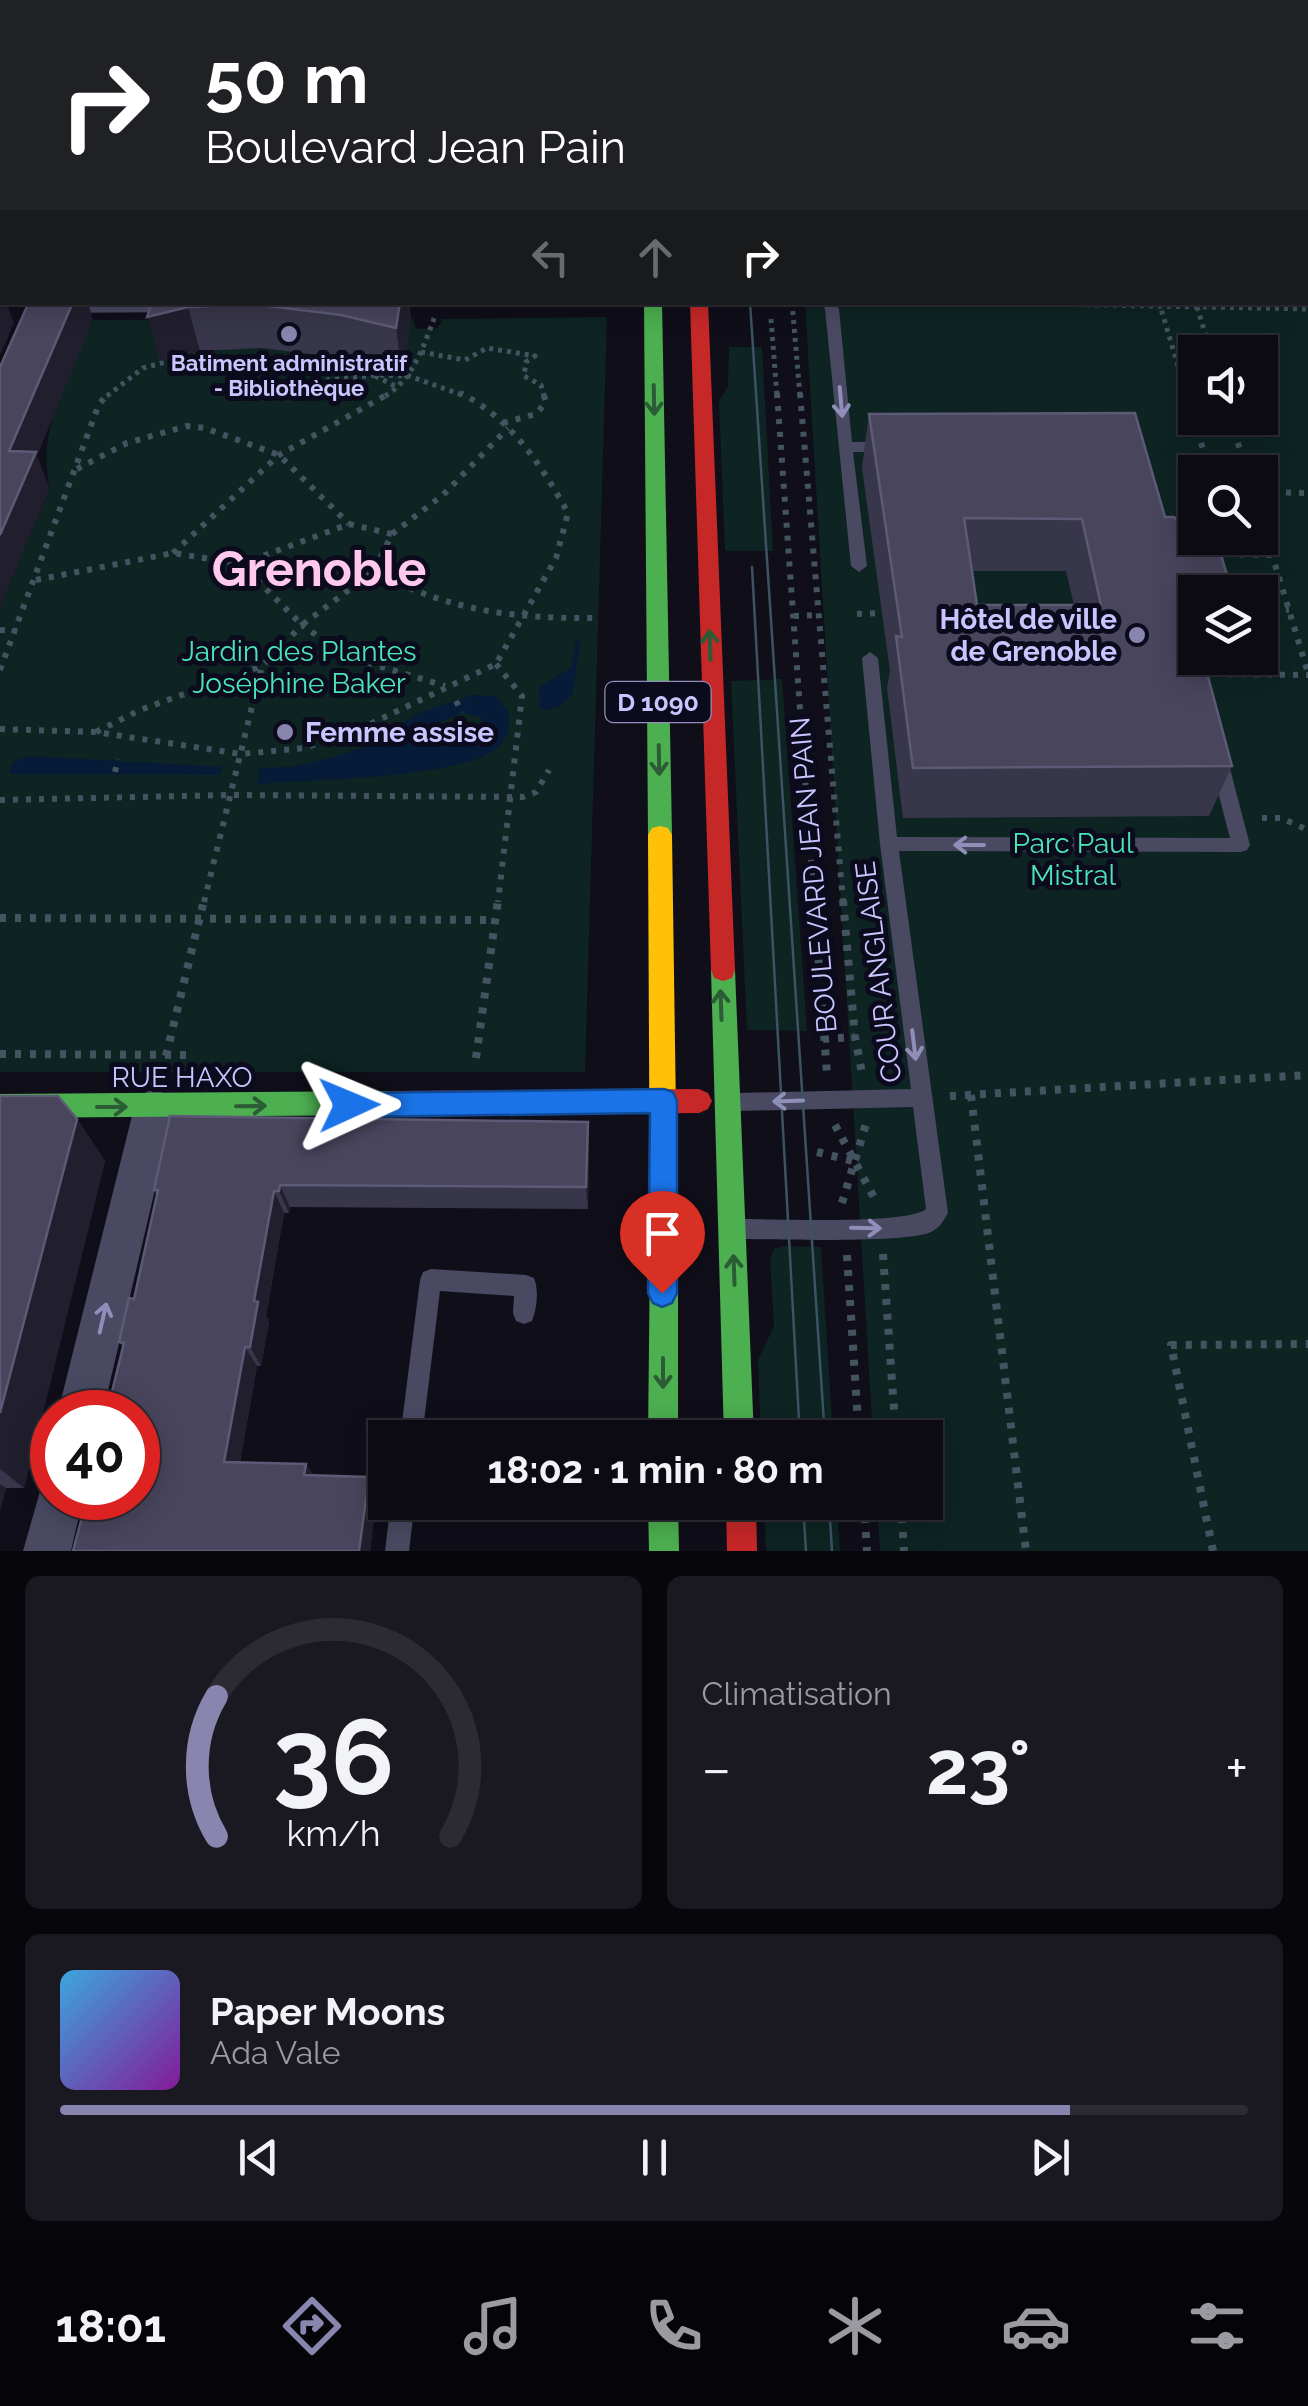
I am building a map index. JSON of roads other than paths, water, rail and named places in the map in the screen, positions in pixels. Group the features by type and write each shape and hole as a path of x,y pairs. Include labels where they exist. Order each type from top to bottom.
{"main road":[{"name":"D 1090","path":"653,305 664,1101 663,1420"},
{"name":"D 1090","path":"699,305 724,1102 733,1229 738,1420"},
{"name":"RUE HAXO","path":"0,1106 158,1090 664,1101"},
{"path":"664,1101 724,1102"},
{"path":"664,1520 664,1551"},
{"path":"741,1520 742,1551"}],"street":[{"path":"28,333 40,305"},
{"path":"85,1390 158,1090"},
{"path":"47,1551 55,1520"}],"lane":[{"path":"829,305 859,566"},
{"path":"845,447 902,448"},
{"path":"870,658 889,844"},
{"name":"COUR ANGLAISE","path":"733,1229 880,1228 926,1224 938,1213 889,844 1242,846 1216,749"},
{"path":"724,1102 920,1098"},
{"path":"413,1420 431,1280 526,1286 524,1313"},
{"path":"398,1551 401,1520"}],"water":[{"path":"580,640 573,694 557,708 540,710 539,687 571,668 576,641"},
{"path":"473,695 496,696 509,712 504,739 498,747 454,765 384,776 257,784 259,768 292,767 338,756 367,746 419,713","holes":["462,713 481,717 484,732 466,745 440,745 431,734 441,722"]},
{"path":"28,756 222,767 220,775 9,774 13,762"}],"tram line":[{"path":"750,305 824,1420"},
{"path":"752,567 799,1420"},
{"path":"804,1520 806,1551"},
{"path":"830,1520 832,1551"}],"place":[{"name":"Batiment administratif - Bibliothèque","path":"289,334"},
{"name":"Hôtel de ville de Grenoble","path":"1137,635"},
{"name":"Femme assise","path":"285,732"}],"district":[{"name":"Grenoble","path":"319,569"}],"park label":[{"name":"Jardin des Plantes Joséphine Baker","path":"299,667"},
{"name":"Parc Paul Mistral","path":"1073,859"}]}
